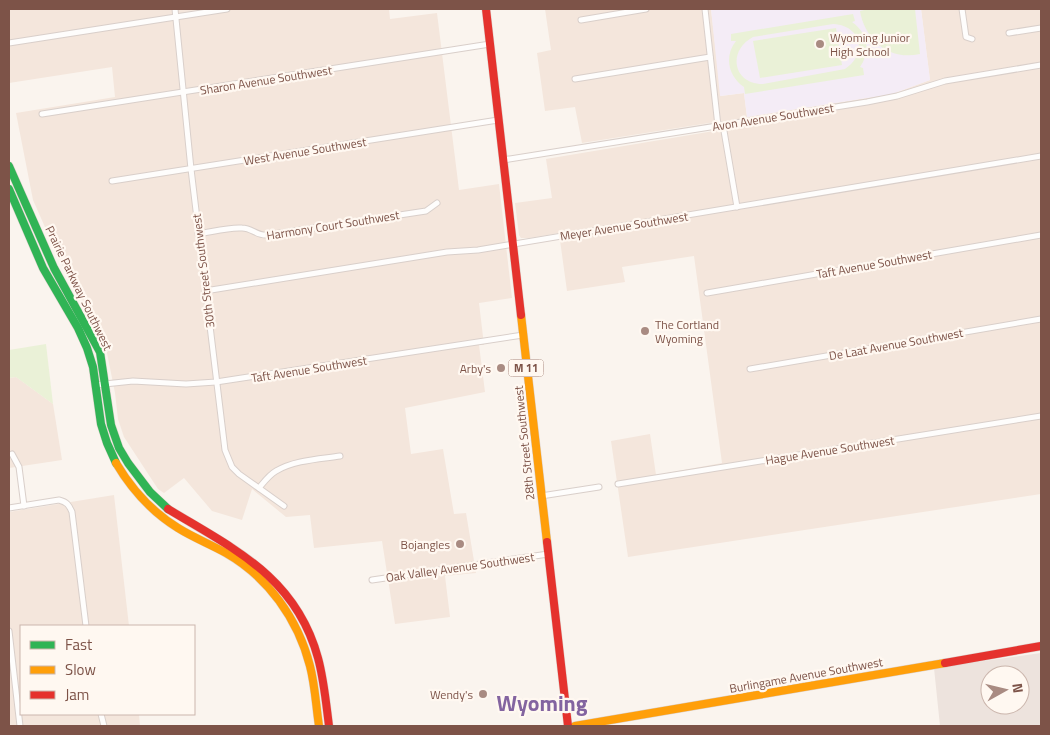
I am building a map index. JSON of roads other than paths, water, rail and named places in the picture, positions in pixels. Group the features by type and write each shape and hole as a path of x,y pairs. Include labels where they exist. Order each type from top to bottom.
{"street":[{"name":"30th Street Southwest","path":"175,9 198,234 222,436 232,467 284,506"},
{"path":"9,43 227,9"},
{"name":"28th Street Southwest","path":"486,9 568,726"},
{"path":"581,20 646,9"},
{"path":"705,9 710,57 721,126 737,208"},
{"path":"962,9 969,38"},
{"path":"1009,33 1041,28"},
{"name":"Sharon Avenue Southwest","path":"42,114 490,44"},
{"path":"575,79 710,57"},
{"name":"Avon Avenue Southwest","path":"503,160 897,96 945,81 1041,65"},
{"name":"West Avenue Southwest","path":"112,181 498,120"},
{"name":"Meyer Avenue Southwest","path":"205,291 447,252 478,250 1041,156"},
{"name":"Prairie Parkway Southwest","path":"9,166 54,268 100,352 108,412 115,436 128,463 144,485 165,507 246,556 273,579 287,595 305,622 318,657 324,684 329,726"},
{"name":"Prairie Parkway Southwest","path":"9,189 48,279 86,345 92,360 99,420 105,440 122,473 136,492 163,518 226,554 254,574 282,605 297,630 310,664 319,726"},
{"name":"Harmony Court Southwest","path":"198,234 247,228 260,236 426,210 437,203"},
{"name":"Taft Avenue Southwest","path":"707,294 1041,235"},
{"name":"De Laat Avenue Southwest","path":"750,369 1041,319"},
{"name":"Taft Avenue Southwest","path":"95,385 133,381 186,384 216,382 523,335"},
{"name":"Hague Avenue Southwest","path":"618,484 1041,416"},
{"path":"12,454 19,467 24,506"},
{"path":"259,488 269,477 283,467 340,456"},
{"path":"136,492 144,485"},
{"path":"541,496 599,487"},
{"path":"9,508 59,500 69,505 72,512 86,625"},
{"name":"Oak Valley Avenue Southwest","path":"372,580 548,554"},
{"path":"9,631 20,726"},
{"name":"Burlingame Avenue Southwest","path":"575,726 1041,646"}],"place":[{"name":"Wyoming Junior High School","path":"820,44"},
{"name":"The Cortland Wyoming","path":"645,331"},
{"name":"Arby's","path":"501,368"},
{"name":"Bojangles","path":"460,544"},
{"name":"Wendy's","path":"483,694"}],"district":[{"name":"Wyoming","path":"542,703"}]}
